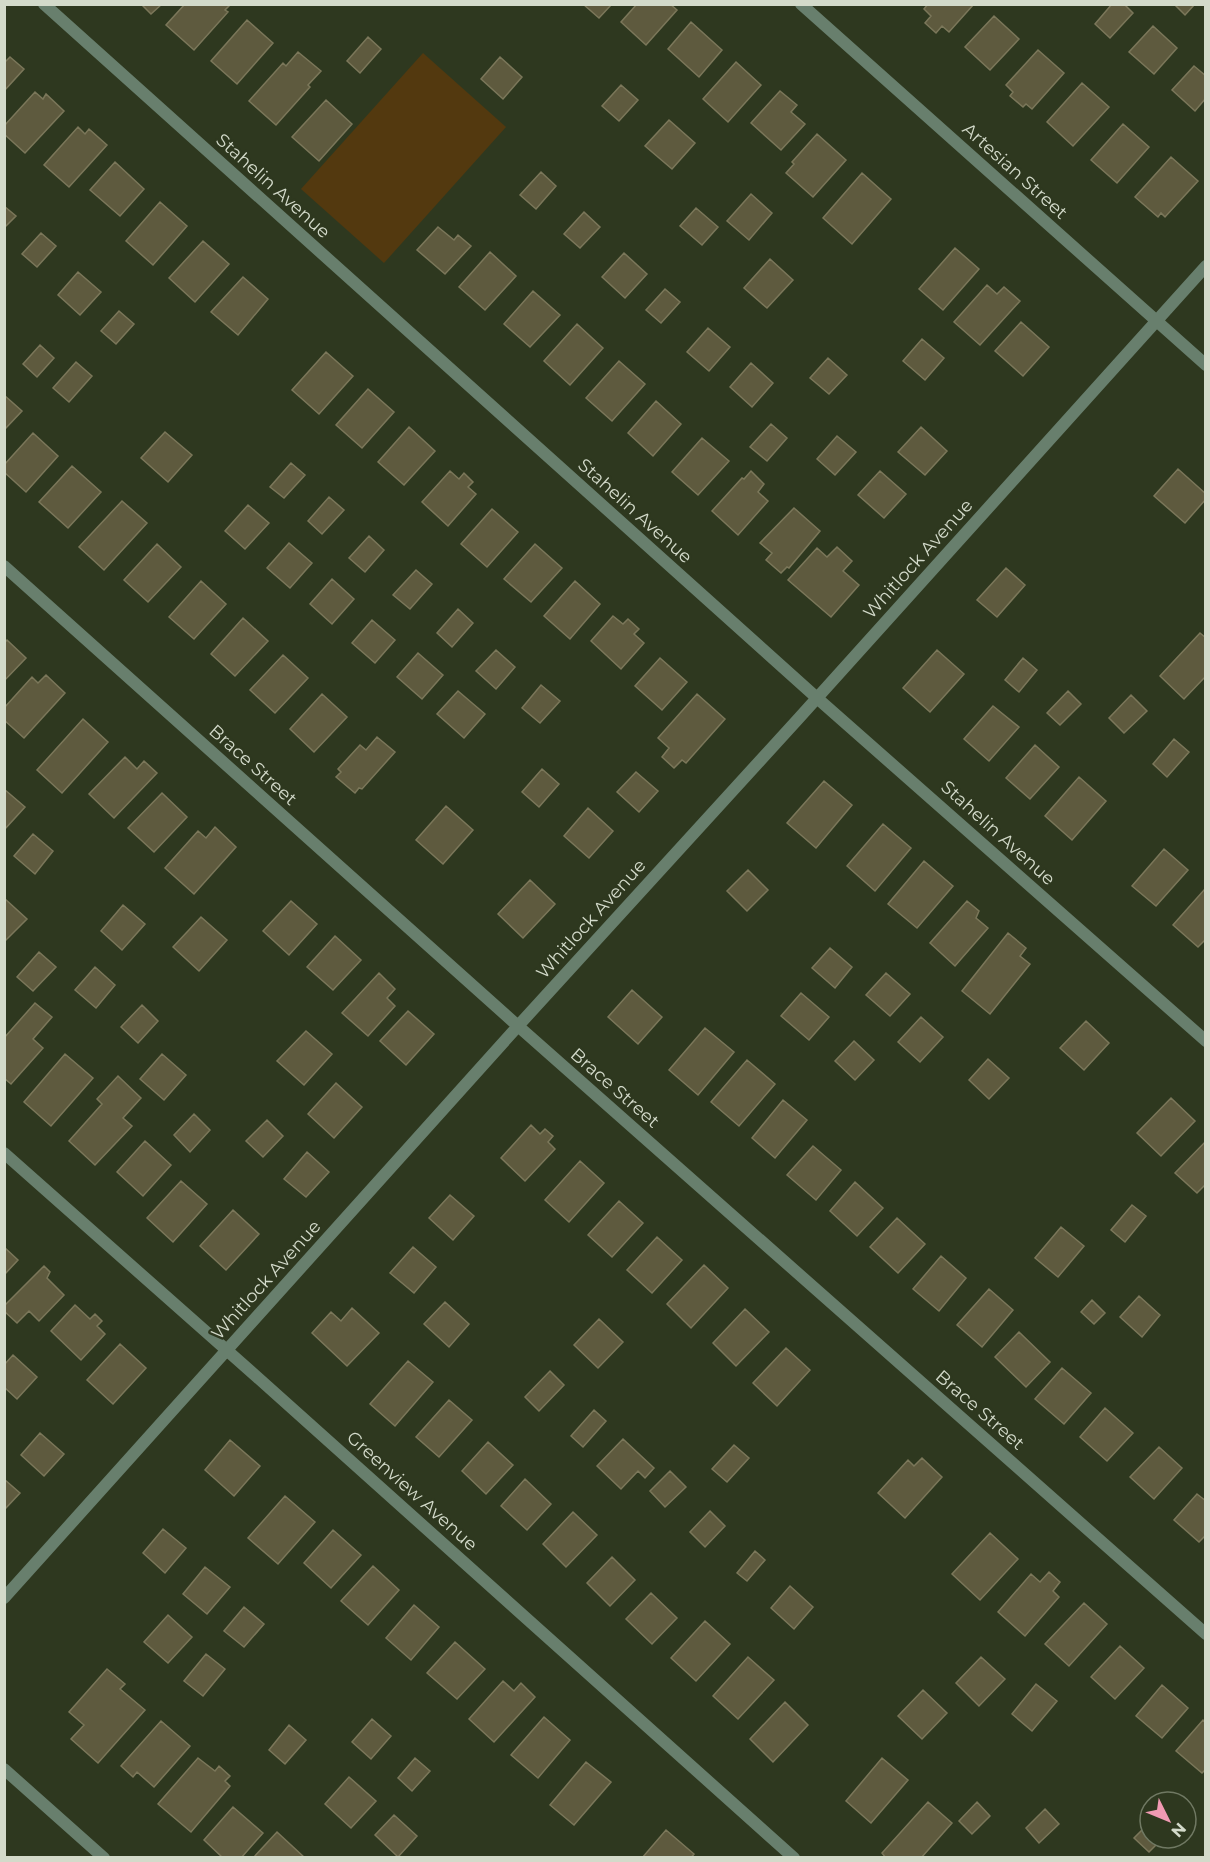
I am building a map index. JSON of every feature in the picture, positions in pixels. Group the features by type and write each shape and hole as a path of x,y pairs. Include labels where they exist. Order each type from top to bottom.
{"street":[{"name":"Stahelin Avenue","path":"44,4 817,698 1206,1041"},
{"name":"Artesian Street","path":"801,4 1206,365"},
{"name":"Whitlock Avenue","path":"4,1598 1206,266"},
{"name":"Brace Street","path":"4,566 518,1026 1206,1634"},
{"name":"Greenview Avenue","path":"4,1153 794,1857"},
{"path":"4,1769 104,1857"}],"shaded area":[{"path":"423,53 506,127 384,263 301,189"}],"building":[{"path":"141,4 162,4 151,14"},
{"path":"185,4 231,4 225,10 228,12 194,50 166,25"},
{"path":"583,4 612,4 599,18"},
{"path":"637,4 670,4 677,10 646,45 621,22"},
{"path":"928,4 974,4 949,32 942,26 936,33 925,23 931,16 924,9"},
{"path":"1112,4 1124,4 1133,13 1110,38 1095,24"},
{"path":"1174,4 1195,4 1185,15"},
{"path":"994,16 1019,39 990,70 965,47"},
{"path":"247,20 273,43 237,84 211,61"},
{"path":"691,22 722,50 699,77 668,49"},
{"path":"1153,26 1177,48 1154,74 1129,52"},
{"path":"368,37 381,49 360,73 347,61"},
{"path":"1038,50 1064,73 1032,109 1026,104 1023,107 1010,96 1013,92 1006,85"},
{"path":"298,52 321,71 276,125 249,101 283,63 286,66"},
{"path":"10,57 24,69 4,91 4,63"},
{"path":"500,57 522,77 503,99 481,79"},
{"path":"736,62 761,85 728,122 703,99"},
{"path":"1194,66 1206,76 1206,98 1195,111 1172,90"},
{"path":"1082,83 1109,107 1073,146 1047,122"},
{"path":"621,85 638,100 619,121 602,106"},
{"path":"780,91 797,105 791,112 805,124 781,150 751,123"},
{"path":"35,92 43,99 46,94 64,111 25,153 4,134 4,126"},
{"path":"326,100 352,124 319,161 292,137"},
{"path":"669,120 695,143 672,169 645,146"},
{"path":"1123,124 1149,147 1117,183 1091,160"},
{"path":"78,127 85,134 89,129 107,145 69,187 44,165"},
{"path":"817,134 846,160 813,197 786,173 794,164 792,162"},
{"path":"1171,157 1198,181 1165,217 1161,213 1158,217 1135,197"},
{"path":"115,162 144,189 120,216 90,190"},
{"path":"541,172 556,186 536,209 520,195"},
{"path":"862,173 891,199 852,244 823,218"},
{"path":"751,194 772,213 749,240 727,221"},
{"path":"160,202 187,226 153,265 126,241"},
{"path":"4,206 16,216 4,228"},
{"path":"696,208 718,227 702,245 680,226"},
{"path":"584,212 600,227 580,248 564,234"},
{"path":"438,227 454,240 458,235 471,246 445,274 417,250"},
{"path":"41,233 56,246 37,267 22,254"},
{"path":"203,241 229,264 195,302 169,278"},
{"path":"955,248 979,269 943,310 919,289"},
{"path":"490,252 516,276 485,310 459,287"},
{"path":"624,253 647,274 625,298 602,277"},
{"path":"770,259 793,280 767,308 744,288"},
{"path":"78,272 101,292 80,315 58,295"},
{"path":"243,277 268,299 238,335 211,312"},
{"path":"987,285 997,294 1004,287 1020,301 980,345 954,322"},
{"path":"665,289 680,302 661,323 646,310"},
{"path":"533,291 560,315 530,347 504,324"},
{"path":"119,311 134,324 116,344 101,331"},
{"path":"1021,322 1049,347 1023,376 995,351"},
{"path":"577,324 603,348 570,385 544,361"},
{"path":"708,328 730,347 709,371 687,352"},
{"path":"922,339 944,358 925,380 903,361"},
{"path":"40,345 54,358 37,377 23,364"},
{"path":"326,352 353,376 319,414 292,390"},
{"path":"828,358 847,375 829,394 810,378"},
{"path":"619,361 645,384 612,421 586,398"},
{"path":"76,362 92,376 69,402 53,388"},
{"path":"751,363 773,383 752,407 730,387"},
{"path":"368,389 394,412 362,448 336,425"},
{"path":"4,395 22,411 4,430"},
{"path":"656,401 681,424 653,456 628,433"},
{"path":"771,424 787,438 767,461 750,447"},
{"path":"409,427 435,451 404,485 378,462"},
{"path":"921,427 947,451 925,475 898,452"},
{"path":"165,432 192,455 168,482 141,458"},
{"path":"33,433 58,456 26,492 4,472 4,465"},
{"path":"837,436 856,452 835,475 817,459"},
{"path":"702,438 729,461 698,495 672,472"},
{"path":"291,463 305,475 284,498 270,487"},
{"path":"72,466 101,492 68,528 39,502"},
{"path":"1178,469 1206,494 1206,499 1185,523 1154,496"},
{"path":"450,471 459,479 464,473 473,482 468,487 476,494 448,526 422,502"},
{"path":"751,471 764,484 758,492 768,501 738,535 712,511"},
{"path":"880,471 906,494 884,518 858,495"},
{"path":"329,497 344,510 322,534 308,521"},
{"path":"122,501 147,523 104,570 79,547"},
{"path":"248,505 269,523 245,549 225,531"},
{"path":"794,508 820,531 789,568 787,567 781,573 766,560 772,553 760,543"},
{"path":"492,509 518,532 487,567 461,544"},
{"path":"369,536 384,550 365,572 349,558"},
{"path":"289,543 312,563 290,588 267,568"},
{"path":"157,544 181,567 148,602 124,580"},
{"path":"535,544 562,568 531,602 504,579"},
{"path":"837,547 852,561 843,571 859,585 831,617 788,580 817,548 827,557"},
{"path":"1006,568 1025,585 997,617 977,600"},
{"path":"416,570 432,584 410,609 393,595"},
{"path":"332,579 354,599 332,624 310,604"},
{"path":"201,581 226,604 194,639 169,617"},
{"path":"575,581 600,604 570,639 544,616"},
{"path":"458,609 473,623 452,647 437,633"},
{"path":"613,616 623,624 628,619 639,629 634,634 644,643 621,669 591,641"},
{"path":"243,618 268,641 235,676 211,654"},
{"path":"372,620 395,640 375,663 352,643"},
{"path":"1200,633 1206,638 1206,676 1184,699 1160,676"},
{"path":"7,640 26,658 4,681 4,643"},
{"path":"496,650 515,667 496,689 476,671"},
{"path":"937,650 964,674 930,712 903,688"},
{"path":"418,653 443,675 422,699 397,677"},
{"path":"283,655 308,678 275,713 250,690"},
{"path":"660,658 687,682 662,710 635,686"},
{"path":"1023,658 1037,670 1019,692 1005,680"},
{"path":"46,675 65,693 24,738 4,720 4,708 32,677 38,683"},
{"path":"541,685 560,701 540,723 522,708"},
{"path":"458,691 485,714 464,738 437,714"},
{"path":"1068,691 1081,704 1060,725 1047,713"},
{"path":"322,694 347,717 314,752 290,729"},
{"path":"697,694 725,719 686,763 682,760 674,768 662,757 669,748 658,738"},
{"path":"1131,695 1147,711 1124,733 1109,718"},
{"path":"993,706 1019,727 989,761 964,739"},
{"path":"83,719 108,742 62,793 37,770"},
{"path":"377,737 395,752 362,789 359,788 355,793 336,777 341,772 338,769 360,745 366,750"},
{"path":"1174,739 1189,752 1167,777 1153,764"},
{"path":"1035,745 1059,767 1030,799 1006,778"},
{"path":"125,757 137,769 144,761 157,773 114,818 89,794"},
{"path":"542,769 559,784 539,807 522,792"},
{"path":"636,772 658,791 639,812 617,792"},
{"path":"1079,777 1106,801 1072,840 1045,816"},
{"path":"824,781 852,805 816,848 787,823"},
{"path":"4,789 25,807 4,830"},
{"path":"162,793 187,817 154,852 128,828"},
{"path":"446,806 473,830 443,864 416,840"},
{"path":"588,808 613,831 589,858 564,836"},
{"path":"883,824 911,848 875,891 847,866"},
{"path":"215,827 236,847 194,894 165,868 198,831 206,838"},
{"path":"33,834 53,851 35,874 14,856"},
{"path":"1164,849 1188,870 1156,906 1132,886"},
{"path":"924,861 953,886 917,928 888,904"},
{"path":"748,870 768,890 747,911 727,891"},
{"path":"530,880 555,904 523,938 498,914"},
{"path":"1204,890 1206,892 1206,939 1198,947 1173,925"},
{"path":"4,898 27,919 4,942"},
{"path":"291,901 317,924 289,955 263,931"},
{"path":"967,901 979,911 976,918 988,928 955,966 930,943"},
{"path":"123,905 145,924 122,950 101,931"},
{"path":"201,917 227,940 199,971 173,947"},
{"path":"1008,933 1026,948 1020,956 1030,964 990,1014 962,991"},
{"path":"335,936 361,960 333,990 307,967"},
{"path":"830,948 852,967 835,988 812,968"},
{"path":"39,952 56,967 33,991 17,977"},
{"path":"95,967 115,985 96,1008 75,990"},
{"path":"379,973 395,989 387,998 395,1006 368,1036 342,1013"},
{"path":"886,973 910,994 890,1016 866,995"},
{"path":"632,990 662,1017 638,1044 608,1017"},
{"path":"801,993 829,1017 809,1040 781,1016"},
{"path":"35,1003 52,1017 33,1039 43,1048 11,1084 4,1078 4,1038"},
{"path":"142,1005 158,1021 138,1043 121,1027"},
{"path":"408,1011 434,1034 406,1065 380,1041"},
{"path":"921,1017 943,1037 920,1062 898,1042"},
{"path":"1086,1021 1109,1043 1084,1070 1060,1048"},
{"path":"705,1028 734,1052 698,1095 669,1070"},
{"path":"306,1031 332,1054 304,1085 277,1061"},
{"path":"854,1041 874,1060 855,1080 835,1061"},
{"path":"65,1054 93,1078 51,1126 24,1102"},
{"path":"162,1054 186,1075 164,1100 140,1079"},
{"path":"988,1059 1009,1078 989,1099 969,1080"},
{"path":"747,1060 775,1084 739,1126 711,1102"},
{"path":"118,1076 141,1098 123,1118 132,1126 95,1165 69,1141 102,1104 97,1099"},
{"path":"336,1083 362,1107 334,1138 308,1114"},
{"path":"1171,1098 1195,1121 1161,1156 1137,1133"},
{"path":"783,1100 807,1120 775,1158 752,1138"},
{"path":"194,1114 210,1130 190,1152 174,1135"},
{"path":"267,1120 283,1136 263,1157 246,1141"},
{"path":"531,1125 540,1134 545,1129 553,1136 548,1142 555,1149 525,1181 501,1158"},
{"path":"145,1141 171,1165 143,1196 117,1172"},
{"path":"1206,1141 1206,1184 1197,1193 1175,1173"},
{"path":"813,1146 841,1170 816,1200 787,1175"},
{"path":"307,1152 329,1172 306,1197 284,1179"},
{"path":"580,1161 604,1183 569,1222 545,1200"},
{"path":"181,1181 207,1204 173,1242 147,1218"},
{"path":"855,1182 883,1208 857,1236 830,1211"},
{"path":"450,1195 474,1216 453,1240 429,1218"},
{"path":"619,1201 643,1223 612,1257 588,1235"},
{"path":"1132,1205 1146,1216 1125,1242 1111,1230"},
{"path":"233,1210 259,1234 226,1270 200,1246"},
{"path":"897,1218 925,1244 898,1273 870,1247"},
{"path":"1061,1227 1084,1246 1058,1277 1035,1258"},
{"path":"657,1237 682,1260 652,1293 627,1270"},
{"path":"4,1247 18,1260 4,1275"},
{"path":"413,1247 436,1267 414,1293 390,1273"},
{"path":"941,1256 966,1278 939,1311 913,1289"},
{"path":"704,1265 728,1288 691,1328 667,1304"},
{"path":"44,1266 50,1272 47,1278 64,1295 39,1321 29,1311 17,1323 4,1311 4,1306"},
{"path":"989,1289 1013,1310 982,1347 957,1325"},
{"path":"1139,1296 1160,1315 1142,1337 1120,1317"},
{"path":"1092,1300 1105,1313 1094,1324 1081,1312"},
{"path":"445,1302 469,1324 449,1347 424,1324"},
{"path":"75,1305 90,1319 95,1314 102,1321 97,1326 105,1334 81,1360 51,1331"},
{"path":"352,1308 379,1333 347,1366 312,1333 331,1312 341,1321"},
{"path":"745,1309 769,1332 736,1366 713,1343"},
{"path":"599,1319 623,1342 598,1368 574,1345"},
{"path":"1019,1332 1050,1362 1026,1387 995,1357"},
{"path":"120,1344 146,1368 113,1404 87,1380"},
{"path":"786,1348 810,1370 777,1406 753,1383"},
{"path":"13,1355 37,1377 17,1399 4,1387 4,1365"},
{"path":"408,1361 433,1382 395,1426 370,1404"},
{"path":"1062,1368 1091,1393 1064,1424 1035,1399"},
{"path":"550,1371 564,1385 539,1411 525,1397"},
{"path":"449,1400 472,1420 439,1457 416,1437"},
{"path":"1105,1408 1133,1433 1107,1461 1080,1437"},
{"path":"594,1410 606,1421 583,1447 571,1436"},
{"path":"40,1433 64,1454 44,1476 21,1455"},
{"path":"623,1439 654,1468 645,1478 638,1471 621,1489 597,1466"},
{"path":"230,1440 260,1466 234,1496 205,1470"},
{"path":"488,1442 513,1465 486,1494 462,1471"},
{"path":"734,1445 749,1458 727,1482 712,1469"},
{"path":"1159,1447 1182,1468 1154,1499 1130,1477"},
{"path":"922,1458 942,1477 905,1518 878,1493 908,1460 914,1466"},
{"path":"670,1471 686,1487 665,1507 650,1491"},
{"path":"4,1479 20,1493 4,1510"},
{"path":"525,1479 551,1504 527,1530 501,1506"},
{"path":"1197,1494 1206,1501 1206,1535 1199,1542 1174,1520"},
{"path":"285,1496 315,1522 278,1564 248,1538"},
{"path":"710,1511 725,1526 705,1547 690,1532"},
{"path":"573,1512 597,1535 566,1567 543,1544"},
{"path":"163,1529 186,1548 165,1573 143,1553"},
{"path":"333,1530 361,1555 331,1588 304,1563"},
{"path":"990,1533 1018,1559 980,1600 952,1574"},
{"path":"755,1551 765,1560 747,1581 737,1573"},
{"path":"612,1557 635,1580 610,1606 587,1583"},
{"path":"373,1566 399,1590 368,1625 341,1601"},
{"path":"205,1567 230,1587 207,1614 183,1594"},
{"path":"1049,1572 1060,1582 1053,1591 1059,1597 1025,1636 998,1612 1031,1574 1040,1582"},
{"path":"790,1586 813,1607 794,1629 771,1608"},
{"path":"651,1593 677,1618 652,1644 626,1619"},
{"path":"1084,1603 1107,1624 1069,1666 1045,1644"},
{"path":"414,1605 439,1627 411,1660 386,1638"},
{"path":"244,1607 264,1624 244,1647 224,1631"},
{"path":"168,1615 192,1637 168,1663 144,1642"},
{"path":"705,1621 730,1644 696,1681 671,1658"},
{"path":"455,1642 485,1669 457,1699 427,1673"},
{"path":"1120,1646 1144,1668 1115,1699 1091,1677"},
{"path":"206,1654 225,1669 203,1696 184,1681"},
{"path":"748,1657 774,1680 738,1719 713,1696"},
{"path":"981,1657 1005,1679 979,1706 956,1683"},
{"path":"107,1669 125,1684 120,1689 145,1710 98,1763 71,1739 84,1725 69,1712"},
{"path":"503,1681 514,1691 521,1683 535,1697 494,1742 469,1719"},
{"path":"1036,1684 1057,1701 1032,1731 1012,1714"},
{"path":"1162,1685 1188,1708 1162,1738 1136,1716"},
{"path":"923,1690 947,1713 922,1739 898,1716"},
{"path":"785,1702 808,1725 773,1762 750,1739"},
{"path":"544,1717 570,1740 538,1778 511,1755"},
{"path":"372,1719 391,1736 371,1759 352,1742"},
{"path":"1203,1720 1206,1723 1206,1769 1202,1773 1176,1751"},
{"path":"161,1721 190,1746 154,1787 137,1772 133,1777 121,1766"},
{"path":"289,1725 306,1740 285,1764 269,1750"},
{"path":"198,1758 215,1771 219,1766 230,1776 225,1781 230,1786 191,1832 158,1804"},
{"path":"415,1758 430,1771 412,1791 398,1778"},
{"path":"882,1758 908,1780 871,1823 846,1801"},
{"path":"586,1762 611,1782 574,1825 550,1805"},
{"path":"349,1777 376,1801 351,1828 325,1804"},
{"path":"928,1802 952,1823 921,1858 886,1858 882,1853"},
{"path":"977,1802 990,1816 972,1834 959,1821"},
{"path":"233,1807 263,1833 241,1858 223,1858 204,1840"},
{"path":"1045,1809 1059,1824 1039,1843 1026,1828"},
{"path":"394,1815 417,1836 398,1857 375,1835"},
{"path":"666,1830 694,1854 691,1858 642,1858"},
{"path":"277,1832 305,1858 253,1858"}]}
